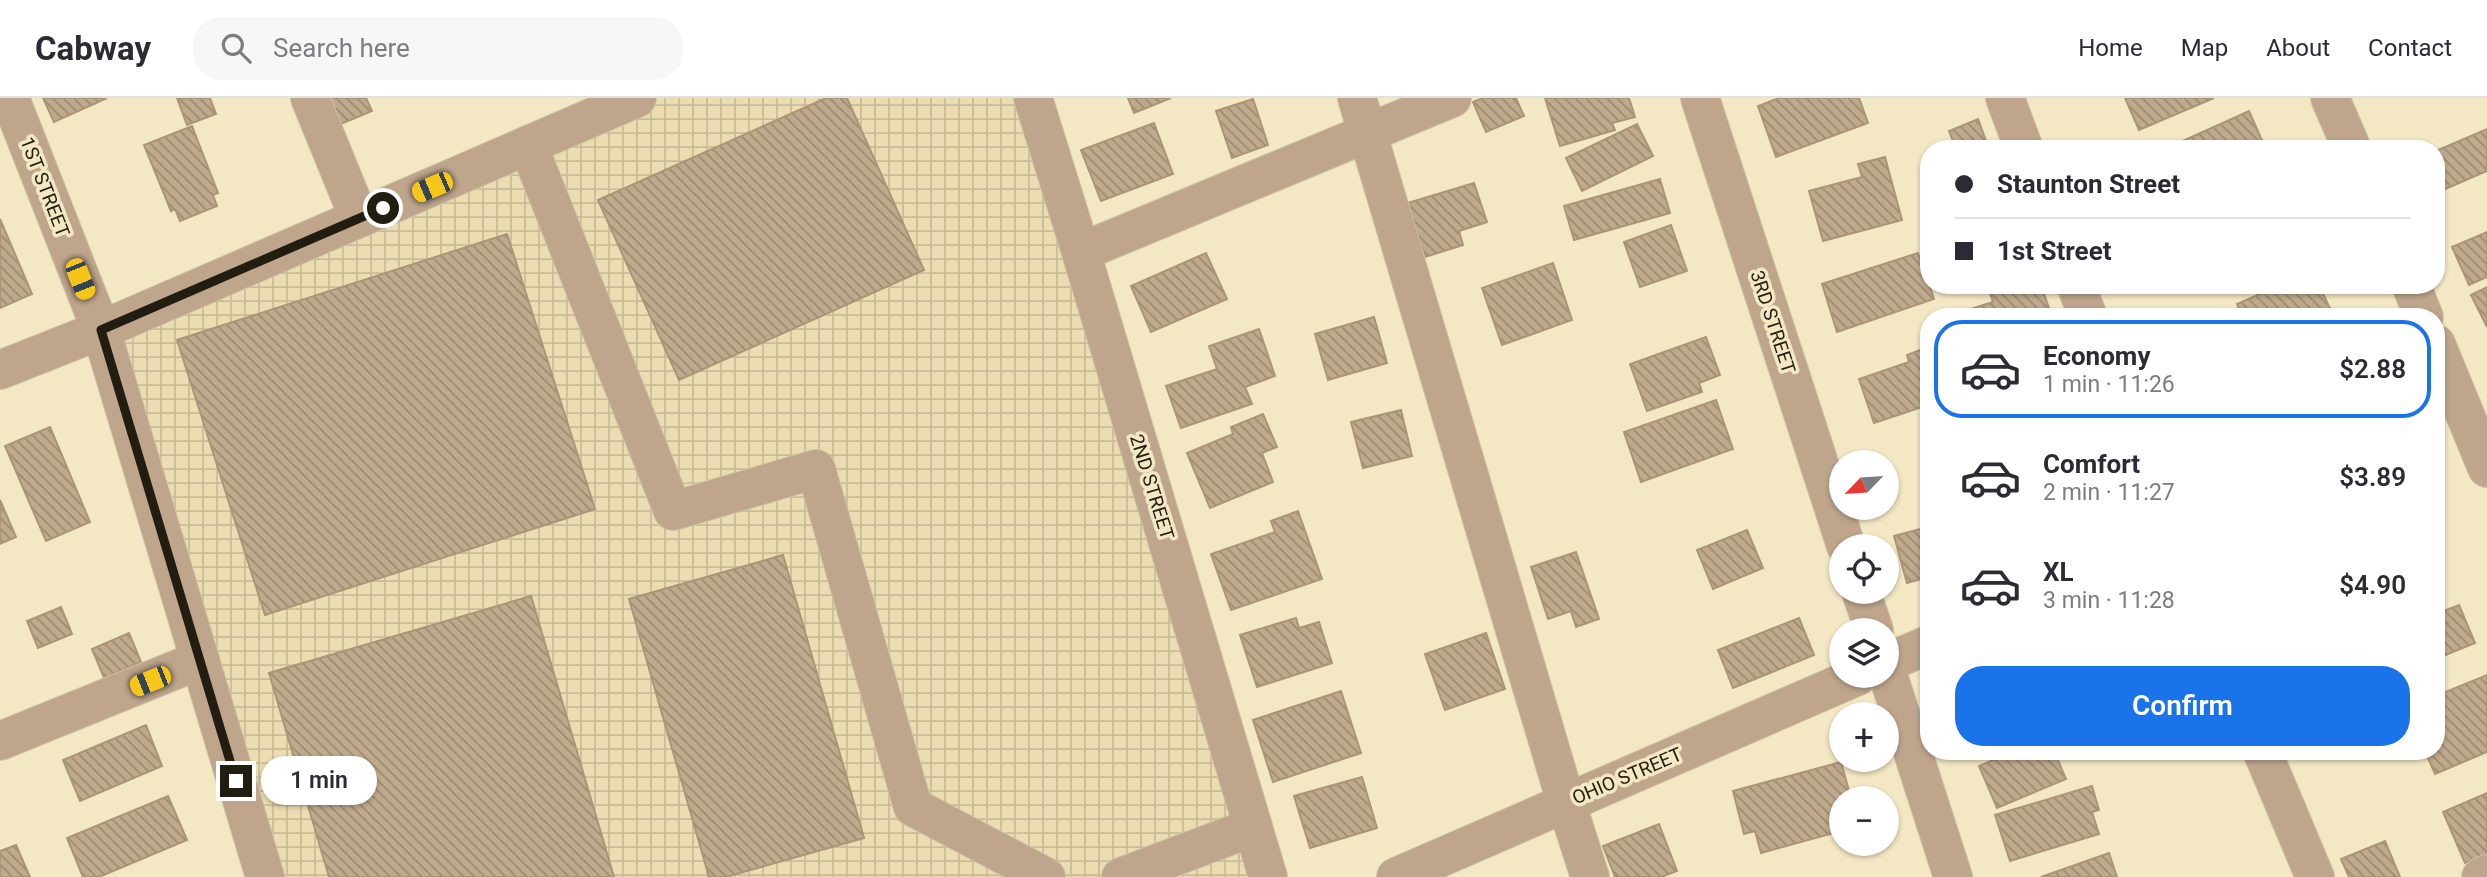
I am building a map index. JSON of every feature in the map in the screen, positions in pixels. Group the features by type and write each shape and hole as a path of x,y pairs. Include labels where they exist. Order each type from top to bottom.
{"street":[{"name":"1ST STREET","path":"10,98 101,330 265,877"},
{"path":"310,98 359,218"},
{"path":"0,370 101,330 637,98"},
{"name":"2ND STREET","path":"1033,98 1082,252 1268,877"},
{"path":"1357,98 1590,877"},
{"path":"1082,252 1452,98"},
{"name":"3RD STREET","path":"1700,98 1842,534"},
{"path":"2005,98 2021,140"},
{"path":"2330,98 2348,140"},
{"path":"528,145 673,511 816,469 913,807 1046,877"},
{"path":"2445,368 2487,468"},
{"path":"1899,657 1920,648"},
{"path":"0,741 200,660"},
{"name":"OHIO STREET","path":"1396,877 1830,688"},
{"path":"1892,688 1953,877"},
{"path":"2266,760 2315,877"},
{"path":"1121,877 1253,827"},
{"path":"2481,877 2487,874"}],"shaded area":[{"path":"637,98 1033,98 1268,877 265,877 101,330"}],"building":[{"path":"43,98 107,98 54,122"},
{"path":"177,98 210,98 216,114 187,125"},
{"path":"324,98 366,98 372,111 336,126"},
{"path":"826,98 847,98 924,270 679,380 598,200"},
{"path":"1128,98 1171,98 1134,113"},
{"path":"1483,98 1516,98 1524,116 1486,132 1473,102"},
{"path":"1545,98 1629,98 1635,117 1612,123 1615,130 1560,146"},
{"path":"1779,98 1859,98 1868,123 1776,157 1758,106"},
{"path":"2125,98 2214,98 2139,130"},
{"path":"1253,99 1268,145 1232,158 1216,111"},
{"path":"2249,111 2262,140 2185,140"},
{"path":"1978,119 1986,140 1952,140 1949,131"},
{"path":"1154,123 1173,174 1101,201 1081,150"},
{"path":"1637,124 1653,156 1582,191 1566,158"},
{"path":"192,126 218,193 213,195 217,206 180,221 175,209 171,211 144,145"},
{"path":"2487,129 2487,171 2445,189 2445,147"},
{"path":"1885,157 1902,220 1823,241 1809,191 1862,177 1858,164"},
{"path":"1660,179 1670,213 1574,240 1564,206"},
{"path":"1474,183 1487,222 1459,231 1463,245 1425,257 1408,203"},
{"path":"0,219 32,294 0,308"},
{"path":"1671,225 1687,271 1640,287 1624,242"},
{"path":"2487,232 2487,277 2469,285 2452,247"},
{"path":"507,234 595,509 265,615 177,340"},
{"path":"1206,253 1227,299 1151,332 1131,286"},
{"path":"1918,253 1920,294 1932,294 1934,299 1837,332 1822,284"},
{"path":"1553,263 1572,320 1502,345 1482,288"},
{"path":"2487,287 2487,327 2471,295"},
{"path":"1990,294 2044,294 2049,308 1974,308 1993,302"},
{"path":"2260,294 2323,294 2330,308 2239,308 2237,304"},
{"path":"1374,317 1387,363 1328,380 1315,334"},
{"path":"1259,329 1275,376 1245,387 1252,404 1181,428 1166,386 1217,369 1209,346"},
{"path":"1706,337 1720,375 1699,383 1702,392 1647,411 1630,364"},
{"path":"1920,350 1920,408 1874,423 1859,379 1909,362 1907,355"},
{"path":"1716,400 1733,449 1641,482 1624,432"},
{"path":"1401,410 1412,456 1363,468 1351,422"},
{"path":"1263,414 1277,447 1262,453 1273,482 1210,508 1187,453 1233,434 1231,427"},
{"path":"50,427 90,522 46,541 5,446"},
{"path":"0,500 16,537 0,544"},
{"path":"1298,511 1322,579 1231,610 1211,554 1275,532 1271,521"},
{"path":"1920,529 1920,579 1907,583 1899,554 1899,535"},
{"path":"1747,530 1763,568 1713,589 1697,550"},
{"path":"1576,552 1599,619 1576,627 1571,611 1548,619 1531,567"},
{"path":"783,555 864,838 726,877 709,877 629,599"},
{"path":"531,596 614,877 329,877 269,673"},
{"path":"2459,605 2475,643 2445,655 2445,610"},
{"path":"61,607 72,634 38,648 27,621"},
{"path":"1296,618 1299,628 1319,622 1332,663 1257,687 1240,635"},
{"path":"1799,618 1814,655 1733,688 1718,650"},
{"path":"129,633 141,662 104,678 92,649"},
{"path":"1486,633 1505,689 1445,710 1425,654"},
{"path":"2487,675 2487,752 2435,774 2429,760 2445,760 2445,692"},
{"path":"1341,691 1361,753 1273,782 1253,720"},
{"path":"146,725 162,766 80,801 63,760"},
{"path":"1993,760 2058,760 2066,779 1997,808 1979,766"},
{"path":"1829,765 1829,772 1844,772 1848,786 1829,786 1829,834 1761,853 1755,831 1744,834 1733,791"},
{"path":"1362,777 1377,828 1310,848 1294,796"},
{"path":"2092,786 2099,810 2092,812 2099,834 2010,861 1995,815"},
{"path":"2487,793 2487,854 2465,863 2443,812"},
{"path":"168,796 187,840 99,877 83,877 67,838"},
{"path":"1659,824 1677,871 1661,877 1615,877 1603,846"},
{"path":"2385,841 2400,877 2349,877 2341,859"},
{"path":"16,845 30,877 0,877 0,851"},
{"path":"2109,853 2117,877 2041,877"}],"route":[{"path":"236,781 101,330 383,208"}]}
